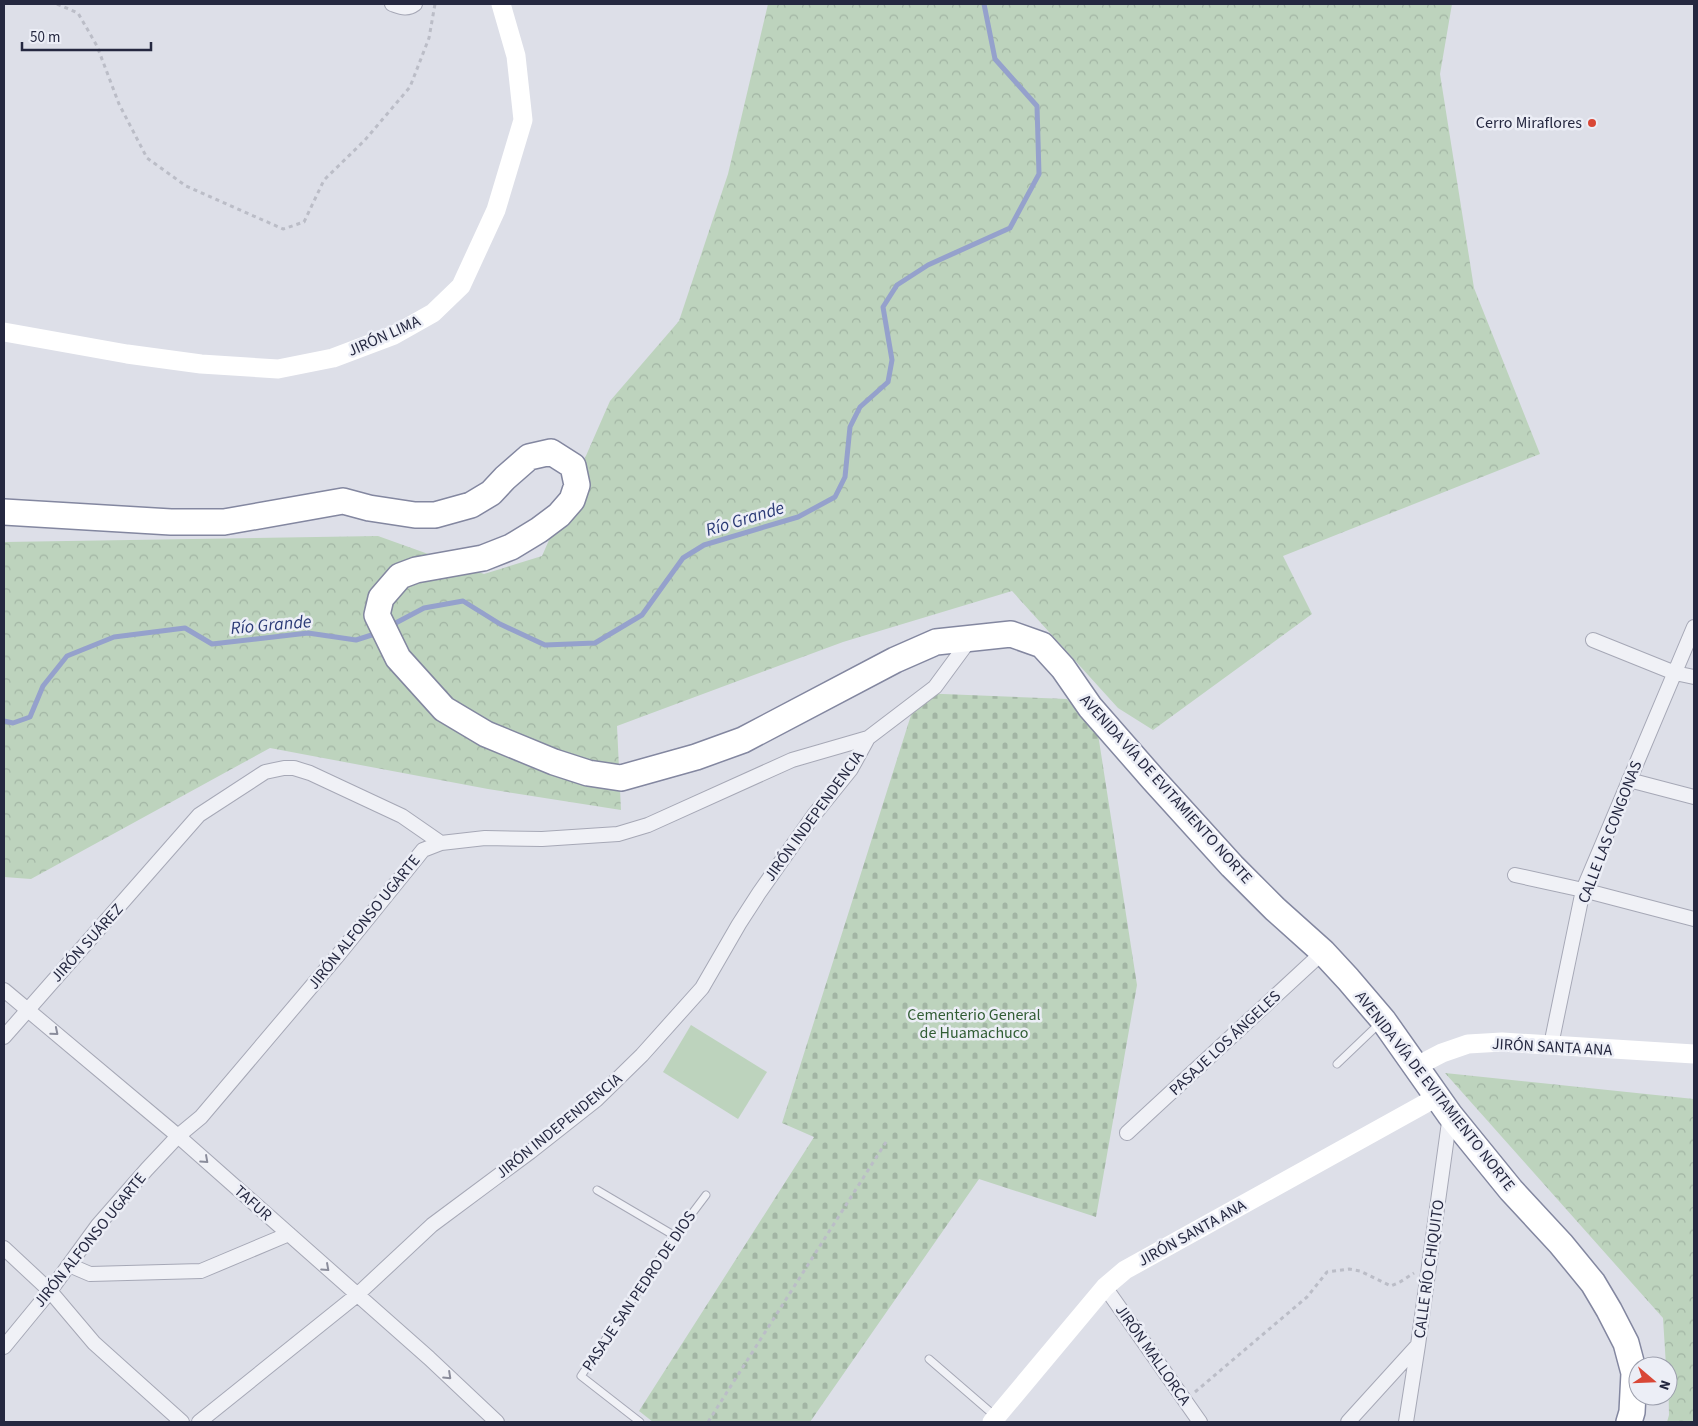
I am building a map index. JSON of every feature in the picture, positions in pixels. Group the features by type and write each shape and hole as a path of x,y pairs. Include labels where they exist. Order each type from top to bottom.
{"highway":[{"name":"AVENIDA VÍA DE EVITAMIENTO NORTE","path":"4,512 171,522 224,522 343,501 369,508 415,515 435,515 471,505 490,493 529,457 551,452 573,466 577,485 572,500 559,515 511,547 483,558 416,570 400,576 381,598 378,615 398,658 444,709 486,734 554,762 588,773 622,778 696,757 743,740 895,660 936,642 1011,634 1042,645 1063,668 1090,707 1153,779 1269,903 1323,952 1383,1020 1443,1106 1511,1190 1561,1244 1593,1283 1626,1343 1634,1373 1630,1422"}],"street":[{"path":"392,4 410,8 415,4"},
{"name":"JIRÓN LIMA","path":"4,332 127,354 201,364 278,369 333,358 394,335 433,314 461,286 496,210 523,120 516,56 501,4"},
{"name":"CALLE LAS CONGONAS","path":"1551,1045 1583,890 1694,627"},
{"name":"JIRÓN INDEPENDENCIA","path":"199,1422 357,1295 432,1225 596,1100 642,1055 702,988 759,893 814,815 851,769 868,738 935,687 972,637"},
{"path":"1594,640 1675,673 1694,677"},
{"name":"JIRÓN ALFONSO UGARTE","path":"4,1347 50,1291 98,1226 178,1136 201,1117 340,954 423,850 441,843 485,838 542,839 618,834 648,825 792,760 868,738"},
{"name":"JIRÓN SUÁREZ","path":"4,1037 199,815 265,772 294,768 310,773 402,816 441,843"},
{"path":"1630,780 1694,798"},
{"path":"1515,875 1583,890 1694,919"},
{"name":"PASAJE LOS ÁNGELES","path":"1127,1133 1323,952"},
{"name":"TAFUR","path":"4,990 178,1136 429,1358 498,1422"},
{"name":"JIRÓN SANTA ANA","path":"1415,1067 1442,1053 1468,1044 1502,1042 1694,1054"},
{"name":"JIRÓN SANTA ANA","path":"994,1420 1105,1288 1125,1270 1443,1106"},
{"name":"CALLE RÍO CHIQUITO","path":"1406,1422 1429,1264 1443,1106"},
{"path":"69,1265 90,1274 201,1271 289,1234"},
{"path":"4,1248 50,1291 94,1343 182,1422"},
{"name":"JIRÓN MALLORCA","path":"1105,1288 1200,1422"},
{"path":"1348,1422 1418,1346"},
{"path":"1365,1422 1368,1401"}],"lane":[{"path":"1337,1064 1383,1020"},
{"path":"597,1190 675,1236"},
{"name":"PASAJE SAN PEDRO DE DIOS","path":"640,1422 581,1376 675,1236 706,1195"},
{"path":"929,1360 994,1420"}],"path":[{"path":"57,4 78,13 97,46 119,104 147,158 186,186 282,229 304,222 324,180 365,140 410,87 429,38 435,4"},
{"path":"708,1422 886,1142"},
{"path":"1185,1400 1271,1329 1307,1296 1327,1272 1349,1269 1360,1271 1391,1286 1429,1264"}],"green space":[{"path":"768,4 1452,4 1440,74 1474,288 1540,454 1283,556 1312,614 1153,730 1118,708 1012,591 843,642 617,726 621,810 488,789 270,748 31,879 4,877 4,542 378,536 484,574 542,556 610,401 679,321 728,174"},
{"name":"Cementerio General de Huamachuco","path":"918,693 1067,699 1098,734 1137,985 1096,1217 979,1179 810,1422 653,1422 639,1411 814,1137 782,1123"},
{"path":"691,1025 767,1072 738,1119 663,1072"},
{"path":"1445,1073 1694,1099 1694,1422 1667,1422 1669,1406 1678,1406 1678,1356 1665,1356 1663,1318"}],"waterway":[{"name":"Río Grande","path":"390,626 424,608 463,601 500,624 545,645 595,643 642,615 683,558 704,545 798,517 835,497 845,477 850,427 860,407 888,382 892,360 883,307 897,285 928,265 1010,228 1039,174 1037,106 995,59 984,4"},
{"name":"Río Grande","path":"4,721 13,723 30,717 43,686 67,656 114,637 185,628 212,644 308,633 356,640 378,633"}],"place":[{"name":"Cerro Miraflores","path":"1592,123"}]}
